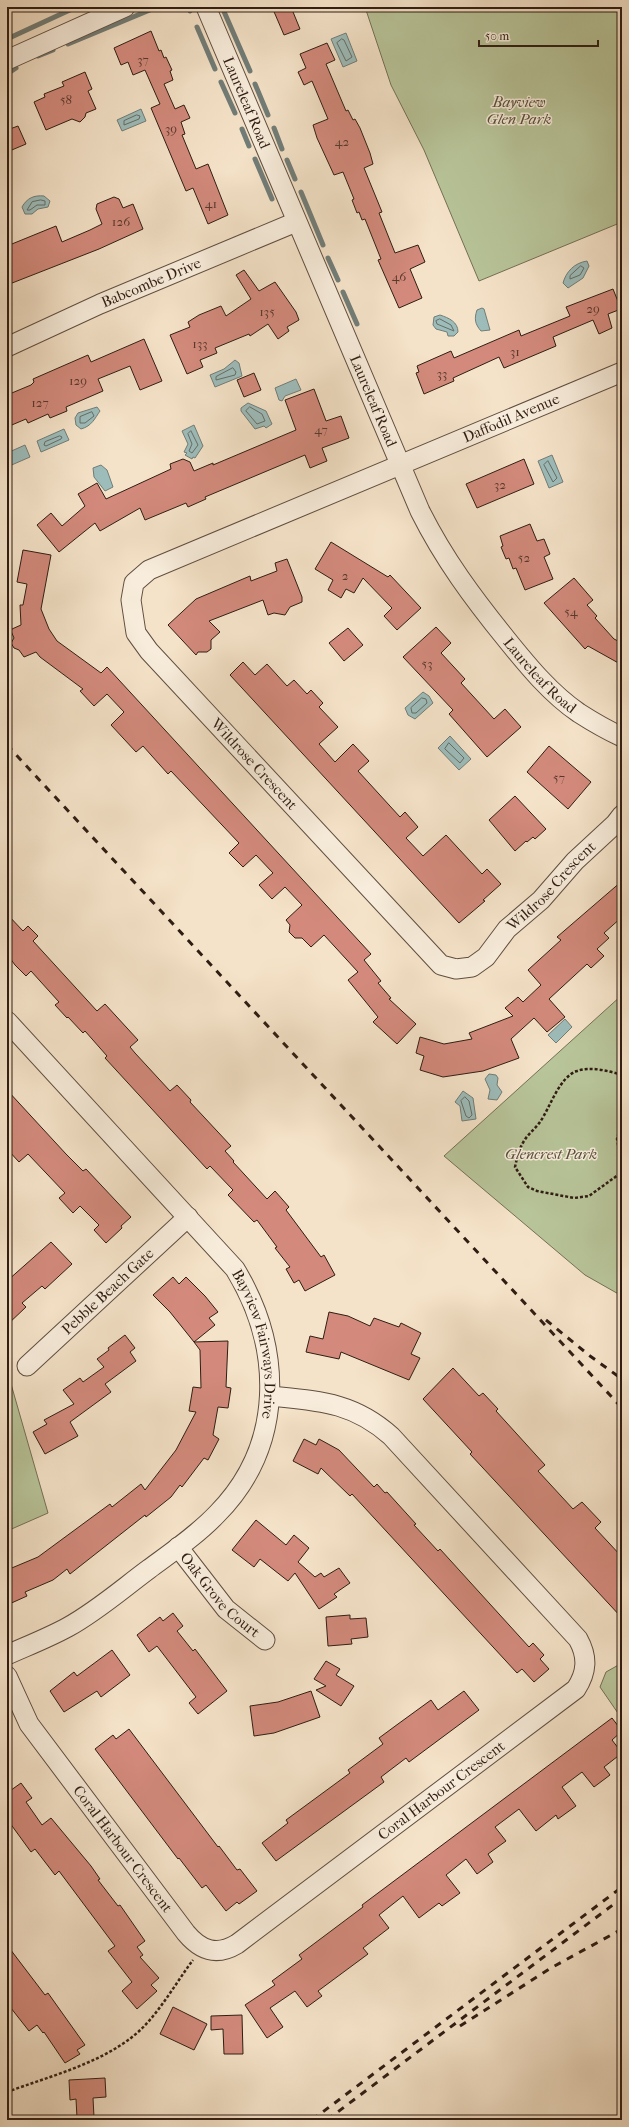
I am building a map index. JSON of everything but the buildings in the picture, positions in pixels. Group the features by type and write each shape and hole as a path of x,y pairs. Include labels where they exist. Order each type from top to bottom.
{"street":[{"path":"7,60 124,7"},
{"name":"Laureleaf Road","path":"206,7 420,511 446,559 481,608 522,659 547,686 578,713 622,737"},
{"name":"Babcombe Drive","path":"7,347 100,304 296,222"},
{"name":"Daffodil Avenue","path":"401,465 622,372"},
{"name":"Wildrose Crescent","path":"401,465 149,570 134,583 130,600 136,633 155,657 441,965 456,969 472,968 486,957 507,929 541,900 575,861 615,824 622,814"},
{"name":"Bayview Fairways Drive","path":"7,1021 235,1269 251,1298 265,1338 270,1376 270,1396 261,1439 249,1470 218,1514 199,1532 89,1614 68,1628 7,1655"},
{"name":"Pebble Beach Gate","path":"27,1366 188,1217"},
{"name":"Coral Harbour Crescent","path":"7,1676 29,1724 186,1933 207,1951 222,1951 237,1944 569,1695 581,1681 586,1665 582,1646 573,1632 382,1428 368,1418 339,1405 322,1401 270,1396"},
{"name":"Oak Grove Court","path":"178,1547 226,1609 265,1640"}],"path":[{"path":"620,7 622,11"},
{"path":"622,1075 593,1069 576,1071 565,1080 555,1095 548,1110 525,1140 517,1155 515,1167 528,1187 537,1191 574,1198 590,1196 618,1176 621,1160 617,1139 622,1120"},
{"path":"7,2092 100,2057 124,2042 149,2022 202,1948"}],"green space":[{"name":"Bayview Glen Park","path":"365,7 622,7 622,222 479,281 424,150 391,85"},
{"name":"Glencrest Park","path":"622,995 622,1296 585,1275 444,1156"},
{"path":"7,1370 48,1513 7,1531"},
{"path":"622,1663 622,1719 600,1687 606,1672"}],"water":[{"path":"346,33 357,61 343,67 331,39"},
{"path":"141,109 146,121 122,131 117,120"},
{"path":"37,196 44,196 50,201 48,207 38,209 32,214 25,214 22,207 26,201"},
{"path":"587,261 589,266 583,278 568,288 563,283 568,272 574,266"},
{"path":"482,308 484,309 490,330 481,331 476,324 475,319 477,310"},
{"path":"440,315 455,323 458,332 454,336 448,336 447,332 436,329 433,325 434,317"},
{"path":"235,360 239,363 242,376 215,387 210,375 224,369"},
{"path":"296,379 301,390 285,396 282,401 279,400 275,388"},
{"path":"248,403 266,411 272,424 266,428 264,426 255,429 241,411 241,408"},
{"path":"97,407 100,411 91,424 81,429 76,425 75,418 78,413"},
{"path":"194,425 203,446 195,458 193,457 192,459 185,455 187,453 184,452 188,444 182,431"},
{"path":"64,429 69,440 41,452 37,441"},
{"path":"25,445 30,457 7,467 7,453"},
{"path":"552,455 563,482 549,488 538,461"},
{"path":"101,465 107,470 113,487 105,491 94,477 93,468"},
{"path":"423,692 429,696 433,703 415,719 408,715 405,708"},
{"path":"450,736 471,759 459,770 438,748"},
{"path":"565,1019 572,1027 556,1043 548,1035"},
{"path":"489,1074 496,1075 498,1078 497,1085 502,1092 497,1100 488,1099 490,1090 485,1079"},
{"path":"463,1091 473,1098 476,1119 462,1121 460,1106 455,1102"}],"waterway":[{"path":"68,44 157,7"},
{"path":"189,7 190,11"},
{"path":"222,7 250,71"},
{"path":"7,39 72,9"},
{"path":"197,27 215,69"},
{"path":"38,56 53,50"},
{"path":"7,74 16,68"},
{"path":"221,82 235,113"},
{"path":"255,84 268,115"},
{"path":"274,128 282,149"},
{"path":"242,129 249,146"},
{"path":"255,159 272,199"},
{"path":"287,160 295,179"},
{"path":"301,192 323,245"},
{"path":"328,258 338,280"},
{"path":"343,292 357,324"}],"railway":[{"path":"7,745 622,1408"},
{"path":"546,1320 590,1356 622,1379"},
{"path":"312,2120 622,1887"},
{"path":"327,2120 622,1898"},
{"path":"460,2026 551,1968 622,1929"}]}
